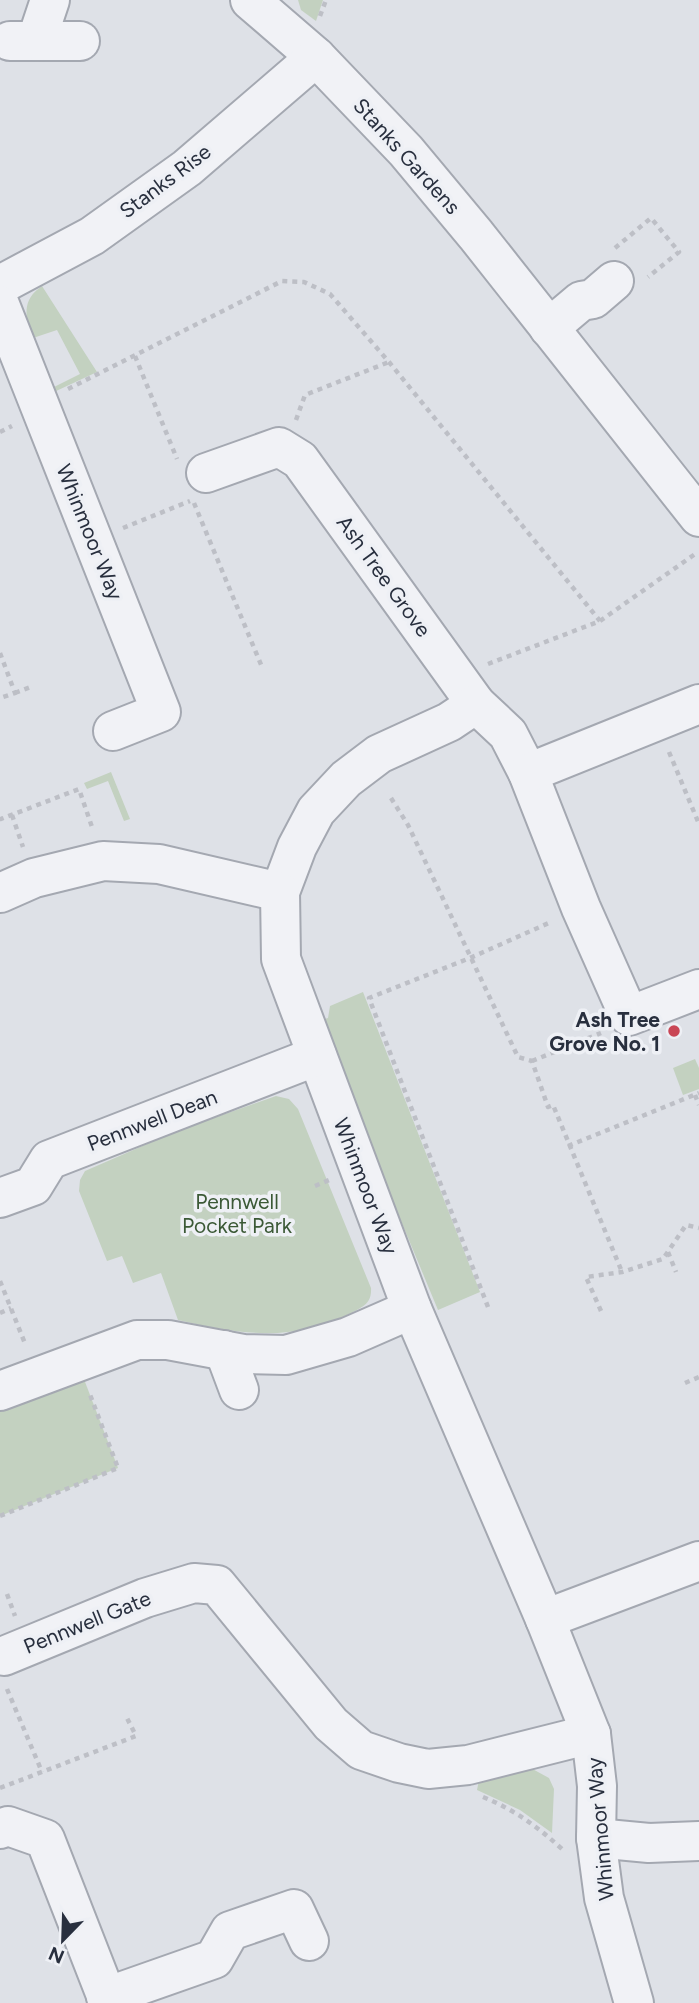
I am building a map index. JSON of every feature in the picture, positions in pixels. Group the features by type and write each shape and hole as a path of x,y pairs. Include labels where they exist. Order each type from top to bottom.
{"street":[{"path":"50,0 41,26 25,41 80,41"},
{"name":"Stanks Gardens","path":"250,0 316,57 406,150 476,234 699,517"},
{"name":"Stanks Rise","path":"0,285 92,236 187,168 316,57"},
{"path":"549,328 580,301 593,299 614,281"},
{"name":"Whinmoor Way","path":"0,305 161,712 113,731"},
{"path":"191,482 279,447 285,450"},
{"name":"Ash Tree Grove","path":"285,450 300,460 466,690 508,734 528,773 580,908 629,1016"},
{"name":"Whinmoor Way","path":"466,690 449,722 379,754 346,779 316,811 297,847 279,892 281,959 412,1309 545,1619 591,1734 597,1786 582,1846 604,1898 634,2003"},
{"path":"528,773 699,704"},
{"path":"0,893 34,878 103,861 159,864 279,892"},
{"path":"629,1016 699,989"},
{"name":"Pennwell Dean","path":"0,1198 33,1186 49,1160 317,1056"},
{"path":"0,1391 137,1340 168,1340 243,1354 286,1355 348,1337 412,1309"},
{"path":"224,1350 239,1390"},
{"path":"545,1619 699,1561"},
{"name":"Whinmoor Way","path":"171,1590 222,1574 331,1724 361,1750 399,1763 428,1769 493,1760 591,1734"},
{"name":"Pennwell Gate","path":"2,1662 145,1598 171,1590"},
{"path":"0,1829 8,1826 45,1839 107,2000 214,1959 230,1931 294,1909 309,1941"},
{"path":"582,1846 699,1841"}],"path":[{"path":"0,432 18,423 39,403 282,281 304,282 330,295 389,362 600,621"},
{"path":"135,356 191,482 262,667"},
{"path":"285,450 305,395 389,362"},
{"path":"93,540 191,482"},
{"path":"466,690 600,621 699,551"},
{"path":"0,653 15,692"},
{"path":"0,698 33,686"},
{"path":"657,722 699,824"},
{"path":"0,817 1,819 79,789 103,861"},
{"path":"391,798 408,825 518,1057 532,1061 608,1030 629,1016"},
{"path":"488,1307 369,998 470,958 580,908"},
{"path":"532,1061 548,1107 553,1105 622,1272"},
{"path":"568,1146 697,1094 699,1105"},
{"path":"601,1311 586,1278 622,1272 663,1259 685,1225 699,1227"},
{"path":"668,1252 676,1272"},
{"path":"0,1281 38,1376"},
{"path":"0,1313 11,1308"},
{"path":"0,1516 118,1468 77,1361"},
{"path":"685,1382 699,1377"},
{"path":"2,1662 42,1772"},
{"path":"0,1788 136,1736 126,1716"},
{"path":"474,1793 505,1805 532,1822 582,1846"}],"green space":[{"path":"298,0 323,0 316,21 301,10"},
{"path":"42,286 97,372 54,392 52,388 80,374 57,330 33,338 27,316 28,303 35,291"},
{"path":"111,772 130,819 124,821 108,781 87,789 84,783"},
{"path":"363,992 480,1292 438,1310 318,1021 328,1018 330,1006"},
{"path":"695,1059 699,1068 699,1089 683,1095 673,1068"},
{"name":"Pennwell Pocket Park","path":"276,1096 289,1099 298,1109 371,1288 370,1298 362,1307 328,1323 286,1332 243,1332 178,1320 161,1273 133,1283 122,1256 107,1261 79,1191 80,1180 85,1171 177,1131"},
{"path":"77,1361 118,1468 0,1516 0,1391"},
{"path":"527,1766 549,1778 554,1789 552,1833 520,1810 477,1790 479,1780"}],"place":[{"name":"Ash Tree Grove No. 1","path":"674,1031"}]}
